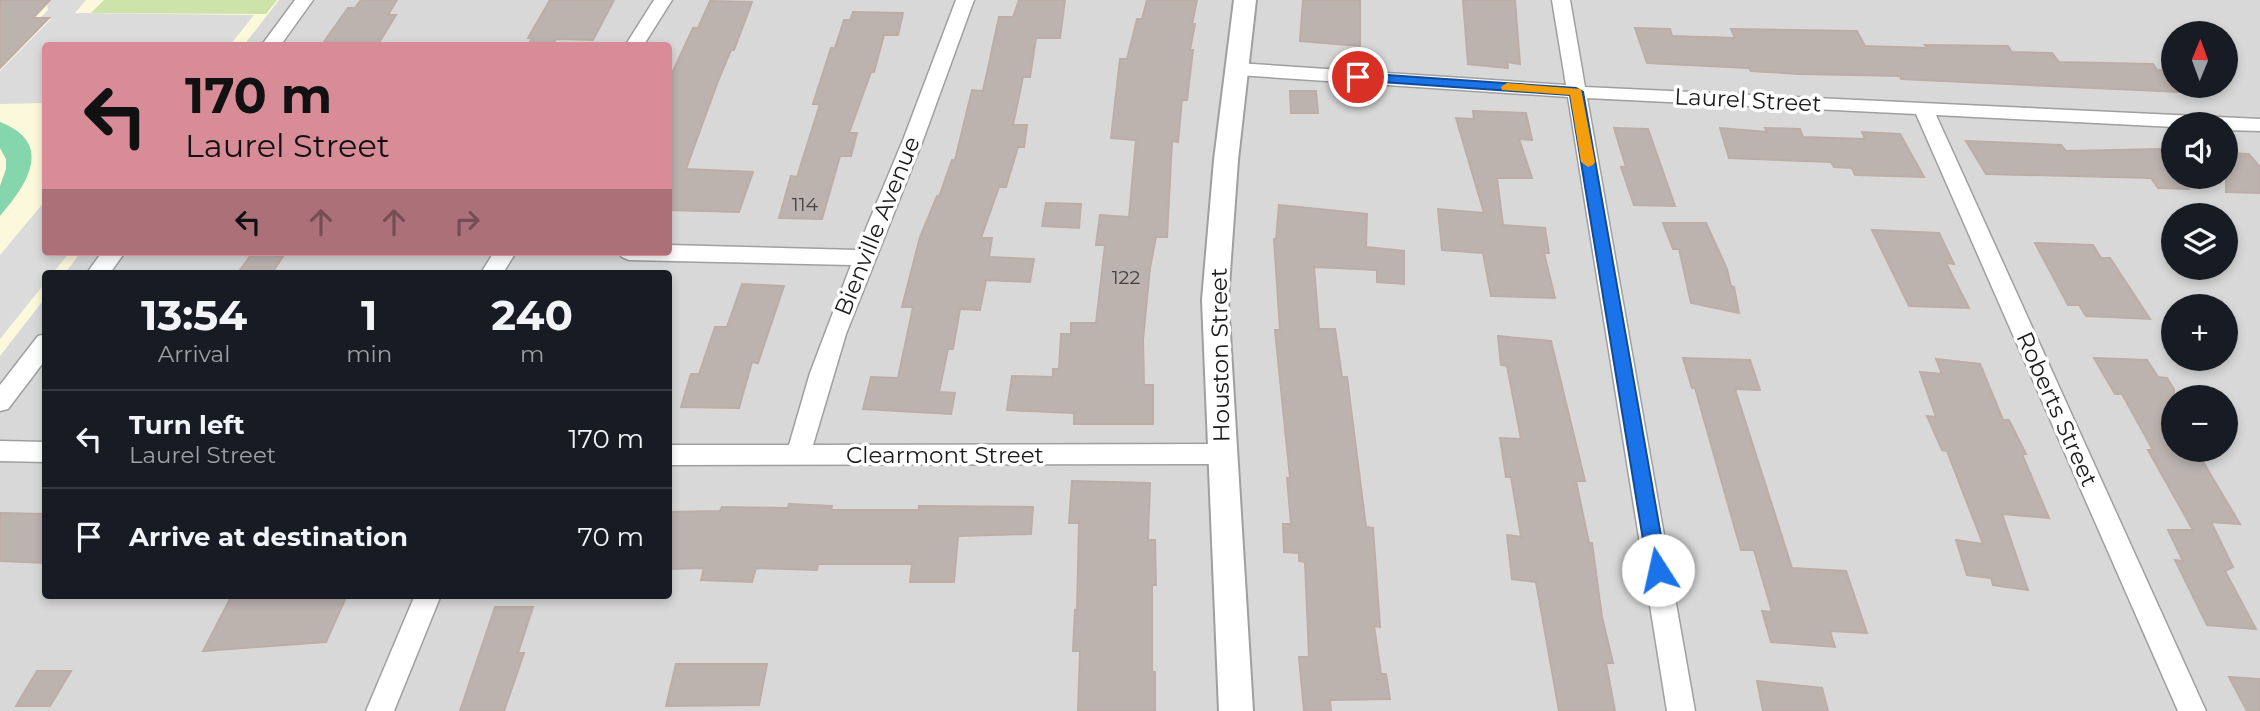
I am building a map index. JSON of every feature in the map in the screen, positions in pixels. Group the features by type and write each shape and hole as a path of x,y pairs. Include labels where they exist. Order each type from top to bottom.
{"street":[{"path":"273,42 304,0"},
{"path":"637,42 663,0"},
{"name":"Bienville Avenue","path":"798,455 810,403 863,258 913,141 965,0"},
{"name":"Houston Street","path":"1236,711 1215,300 1245,0"},
{"path":"1561,0 1681,711"},
{"name":"Laurel Street","path":"1237,69 1576,92 2260,125"},
{"name":"Roberts Street","path":"1923,108 2192,711"},
{"path":"672,253 863,258"},
{"path":"100,270 111,256"},
{"path":"0,402 42,347"},
{"path":"0,451 42,452"},
{"name":"Clearmont Street","path":"672,455 1221,454"},
{"path":"380,711 426,599"}],"shaded area":[{"path":"0,0 279,0 246,42 42,42 42,256 78,256 67,270 42,270 42,302 0,356"},
{"path":"50,0 86,0 75,13 254,15 232,42 42,42 42,103 0,104 0,71 51,19 40,18 48,10 47,3"},
{"path":"276,0 2260,0 2260,711 0,711 0,354 42,300 42,599 672,599 672,270 65,270 77,256 672,256 672,42 243,42"},
{"path":"42,205 42,256 67,256 55,270 42,270 42,287 0,339 0,255"}],"green space":[{"path":"104,0 277,0 266,14 91,13"},
{"path":"0,122 17,131 27,141 31,165 19,191 0,216 0,186 6,169 6,159 0,148"}],"building":[{"path":"0,0 50,0 33,18 49,18 0,68"},
{"path":"361,0 397,0 388,15 396,15 379,42 324,42 348,8 355,8"},
{"path":"550,0 614,0 593,40 556,39 554,42 530,42 532,38 528,38"},
{"path":"1019,0 1065,0 1060,38 1036,38 1030,77 1023,77 1013,125 1027,125 1024,147 1018,147 1006,187 999,187 981,238 992,238 989,257 1034,259 1030,282 986,280 980,310 960,309 953,349 948,349 939,392 955,393 951,414 863,409 871,377 898,378 913,307 902,307 920,237 937,196 939,197 952,160 955,160 972,90 983,91 999,17 1013,17"},
{"path":"1147,0 1197,0 1192,24 1195,24 1190,50 1193,50 1187,100 1182,100 1178,142 1172,141 1167,237 1156,237 1150,268 1143,340 1144,385 1153,385 1153,424 1074,424 1074,413 1007,410 1012,376 1053,377 1053,369 1059,369 1061,334 1071,334 1071,323 1096,323 1105,245 1096,245 1100,215 1129,217 1136,140 1111,138 1120,59 1127,59 1137,19 1142,19"},
{"path":"1303,0 1360,0 1360,46 1300,41"},
{"path":"1463,0 1515,0 1520,64 1507,62 1508,68 1468,64"},
{"path":"710,1 752,2 734,50 731,50 718,81 686,169 753,172 739,212 672,210 672,73 693,28 698,28"},
{"path":"853,12 903,13 898,35 884,35 874,72 871,72 849,133 857,133 851,156 840,156 822,219 779,218 791,176 797,177 820,104 813,104 831,48 835,48 844,20 850,20"},
{"path":"1635,28 1670,29 1672,36 1735,38 1731,29 1857,31 1865,46 2008,46 2012,52 2052,53 2059,62 2153,64 2157,70 2161,70 2161,91 1901,79 1900,76 1799,74 1751,71 1749,68 1647,63"},
{"path":"1290,91 1316,91 1318,113 1291,113"},
{"path":"1473,111 1526,113 1532,140 1519,139 1532,178 1497,178 1503,225 1545,228 1549,253 1544,253 1555,298 1491,296 1483,253 1442,250 1438,209 1484,213 1456,118 1474,119"},
{"path":"1614,128 1648,129 1675,206 1634,205 1621,167 1626,167"},
{"path":"1720,128 1767,132 1765,128 1800,129 1803,137 1865,139 1862,132 1900,134 1924,177 1855,175 1852,168 1834,167 1831,162 1729,158"},
{"path":"1966,141 2061,145 2066,151 2161,150 2161,188 2151,178 1986,174"},
{"path":"2238,154 2249,154 2260,167 2260,193 2226,192 2226,189 2238,189"},
{"path":"1046,203 1081,204 1079,228 1042,226"},
{"path":"1279,205 1367,214 1366,247 1404,251 1404,284 1377,282 1377,270 1314,267 1319,329 1335,329 1342,377 1347,377 1366,527 1373,528 1380,627 1374,626 1381,674 1386,674 1390,699 1330,700 1331,711 1304,711 1299,657 1309,657 1305,562 1299,561 1299,553 1284,552 1283,524 1291,524 1287,478 1290,478 1275,330 1280,330 1274,239"},
{"path":"1663,223 1706,223 1727,269 1731,286 1734,287 1739,313 1691,303 1679,249 1673,249"},
{"path":"1872,230 1939,233 1954,264 1946,263 1969,308 1909,306"},
{"path":"2035,243 2093,245 2101,258 2110,258 2150,319 2086,316 2079,305 2068,305"},
{"path":"250,256 283,256 274,270 240,270"},
{"path":"742,284 784,286 758,363 752,362 739,408 681,407 691,374 699,374 715,327 727,327"},
{"path":"1498,336 1551,341 1585,481 1576,481 1589,543 1592,543 1602,617 1613,663 1606,663 1615,711 1559,711 1536,582 1512,579 1507,535 1521,537 1511,477 1506,477 1500,438 1521,439 1507,366 1501,365"},
{"path":"1683,358 1750,360 1760,390 1735,389 1792,568 1846,571 1867,633 1830,631 1835,647 1771,642 1762,611 1772,612 1754,550 1741,550 1695,388 1692,388"},
{"path":"2094,358 2147,360 2158,377 2167,378 2171,385 2161,385 2161,462 2203,462 2240,524 2211,522 2233,567 2225,571 2256,629 2207,625 2175,560 2183,561 2168,530 2193,530 2148,450 2153,450 2122,394 2115,394"},
{"path":"1936,359 1980,364 2003,420 2009,420 2026,454 2022,454 2049,518 2002,514 2028,590 1993,585 1991,578 1967,575 1956,540 1983,544 1947,451 1942,450 1927,416 1936,417 1920,372 1942,374"},
{"path":"1072,481 1150,483 1148,540 1155,540 1156,585 1152,585 1155,711 1078,711 1080,651 1073,651 1079,523 1069,523"},
{"path":"789,504 832,506 831,510 919,510 919,506 1033,507 1031,534 958,536 954,582 910,582 912,564 818,564 817,570 756,568 752,582 701,580 704,568 672,569 672,512 720,511 722,507 788,508"},
{"path":"0,513 42,514 42,563 0,561"},
{"path":"230,599 345,599 326,642 203,651"},
{"path":"495,607 533,607 518,653 524,653 504,711 460,711"},
{"path":"676,664 767,664 759,705 666,706"},
{"path":"37,671 71,671 50,706 16,706"},
{"path":"2229,677 2260,679 2260,711 2247,711"},
{"path":"1757,681 1822,688 1828,711 1763,711"}],"slow traffic":[{"path":"1507,87 1576,92 1588,162"}],"route":[{"path":"1358,77 1576,92 1658,570"}]}
